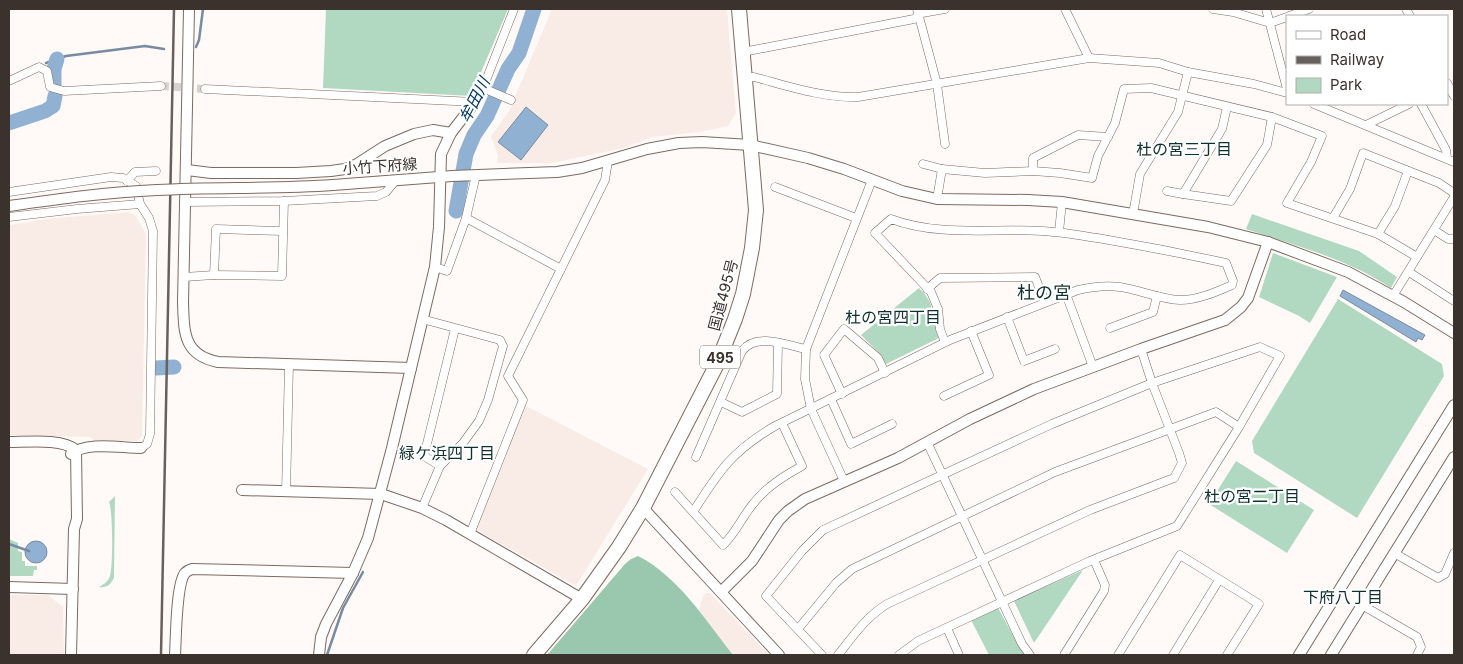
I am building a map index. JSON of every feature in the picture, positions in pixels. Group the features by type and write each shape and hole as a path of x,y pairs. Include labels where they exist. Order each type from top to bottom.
{"highway":[{"name":"国道495号","path":"534,655 582,599 620,547 643,508 717,364 743,294 755,228 756,210 739,9"}],"street":[{"path":"189,9 184,332 190,346 195,352 209,360 218,362 411,368"},
{"path":"318,655 321,637 326,624 353,573 373,524 381,494 435,267 439,227 442,154 451,133 475,102 483,88 514,9"},
{"path":"918,12 945,9"},
{"path":"1064,9 1089,58"},
{"path":"1213,9 1233,12 1270,23 1286,18"},
{"path":"1266,9 1286,85"},
{"path":"1293,15 1309,9"},
{"path":"743,52 914,19 918,12"},
{"path":"918,12 937,84 945,144"},
{"path":"745,78 754,78 812,92 848,97 918,88 1089,58 1159,63 1188,72 1254,84 1286,93"},
{"path":"9,81 39,67 47,71 50,87 64,91 161,86"},
{"path":"1133,214 1140,174 1178,112 1188,72"},
{"path":"1449,84 1454,96"},
{"path":"483,88 511,100"},
{"path":"923,164 942,169 985,173 1033,171 1092,178 1098,156 1115,123 1124,89 1151,88 1272,117 1322,136 1311,162 1286,203 1378,234 1417,258"},
{"path":"205,89 475,102"},
{"path":"1316,105 1450,160"},
{"path":"1366,125 1407,105"},
{"path":"1422,105 1450,160"},
{"path":"1183,194 1222,129 1227,107"},
{"path":"1167,191 1231,201 1267,145 1272,117"},
{"path":"187,170 210,173 331,171 356,164 384,146 405,137 433,130 451,133"},
{"path":"1033,171 1033,158 1078,135 1108,137"},
{"name":"小竹下府線","path":"9,206 92,195 157,190 303,187 452,176 557,172 608,162 647,149 679,143 702,142 750,145 808,158 844,169 902,191 937,199 1062,202 1208,227 1268,242 1348,272 1393,296 1454,333"},
{"path":"1333,218 1350,189 1363,154 1439,183 1454,193"},
{"path":"470,534 523,400 508,376 606,180 608,162"},
{"path":"937,199 942,169"},
{"path":"127,180 135,172 156,171"},
{"path":"1378,234 1395,206 1408,171"},
{"path":"435,267 447,271 466,218 473,175"},
{"path":"9,192 111,177 123,178 136,186 140,204 149,218 153,232 150,434 147,444 141,448 88,446 73,452 57,448 9,447"},
{"path":"185,202 284,201 377,196 386,192 396,180"},
{"path":"844,481 811,409 806,379 806,349 872,180"},
{"path":"775,187 856,218"},
{"path":"1393,296 1454,197"},
{"path":"184,277 214,275 282,276 284,201"},
{"path":"1059,232 1062,202"},
{"path":"9,217 140,204"},
{"path":"466,218 561,269"},
{"path":"693,512 714,479 740,449 755,438 945,342 1078,290 1094,287 1119,287 1181,300 1194,298 1232,285 1233,281 1226,263 1146,246 1059,232 944,230 900,222 891,218 875,233 931,292 938,309 940,329 945,342"},
{"path":"214,275 216,229 282,231"},
{"path":"1434,230 1448,239 1454,239"},
{"path":"721,592 748,565 770,532 788,511 805,499 898,458 970,419 1034,389 1214,324 1234,313 1248,298 1268,242"},
{"path":"1409,272 1454,301"},
{"path":"927,289 940,278 1035,277 1045,302"},
{"path":"1066,294 1094,367"},
{"path":"1110,328 1153,312 1157,296"},
{"path":"1007,317 1024,361 1055,349"},
{"path":"422,319 500,340 503,346 488,400 479,421 463,443 440,466 422,508"},
{"path":"440,466 424,456 455,329"},
{"path":"842,394 824,355 844,329 878,358 885,373"},
{"path":"944,396 989,375 971,332"},
{"path":"696,457 742,351 747,345 758,340 806,349"},
{"path":"721,402 742,412 777,394 778,343"},
{"path":"822,655 766,596 802,551 823,530 1052,424 1152,383 1260,347 1280,356 1239,427 1177,526 1094,560 1002,602 918,641 899,655"},
{"path":"838,655 863,623 877,610 982,559 1090,510 1174,478 1182,463 1141,349"},
{"path":"286,492 289,365"},
{"path":"831,399 852,444 892,424"},
{"path":"1299,655 1454,405"},
{"path":"798,629 836,583 852,569 1055,472 1216,412 1239,427"},
{"path":"675,492 723,544 728,540 753,503 763,492 787,474 802,466 782,423"},
{"path":"9,442 62,443 71,446 73,452 77,519 74,529 71,655"},
{"path":"927,442 1022,644 1030,655"},
{"path":"1332,655 1394,554 1451,470 1454,457"},
{"path":"242,490 381,494 422,508 582,599"},
{"path":"643,508 779,655"},
{"path":"1394,554 1438,578 1445,574 1454,553"},
{"path":"1118,655 1180,555 1259,604 1228,655"},
{"path":"1064,655 1104,591 1105,585 1094,560"},
{"path":"175,655 176,618 183,578 188,571 195,569 353,573"},
{"path":"1173,655 1219,580"},
{"path":"9,588 72,589"},
{"path":"1362,605 1417,638 1421,647 1417,655"},
{"path":"947,628 959,655"}],"shaded area":[{"path":"552,9 727,9 736,113 728,126 700,132 653,137 624,148 552,163 497,163 498,156 491,136 509,111"},
{"path":"128,212 135,215 146,234 142,436 137,441 94,440 90,437 9,435 9,225 46,219"},
{"path":"526,406 648,469 576,586 475,529"},
{"path":"706,593 710,593 769,655 686,655 703,596"},
{"path":"9,595 48,595 63,607 64,655 9,655"}],"green space":[{"path":"326,9 508,9 471,96 323,88"},
{"path":"1252,214 1359,251 1397,277 1391,288 1339,261 1246,229"},
{"path":"1273,253 1337,277 1310,323 1259,297"},
{"path":"919,288 929,300 939,338 886,364 879,353 861,335"},
{"path":"1338,299 1442,364 1444,376 1357,518 1254,453 1252,441"},
{"path":"1236,461 1314,510 1287,553 1209,504"},
{"path":"115,496 114,578 108,586 99,587 108,580 111,571 112,527 109,502"},
{"path":"9,539 18,543 18,551 22,552 22,561 25,561 25,566 37,566 33,576 9,576"},
{"path":"638,556 666,575 679,587 733,655 547,655 625,564"},
{"path":"1083,570 1034,643 1014,601"},
{"path":"998,608 1024,655 989,655 971,620"}],"water":[{"path":"526,107 548,125 521,160 498,142"},
{"path":"1343,290 1425,335 1422,340 1418,338 1416,342 1340,296"},
{"path":"36,541 46,548 47,552 40,562 36,563 26,556 25,552 32,542"}],"waterway":[{"path":"196,47 199,40 203,9"},
{"name":"牟田川","path":"456,211 466,154 474,135 487,116 508,69 519,53 534,9"},
{"path":"46,63 66,56 145,46 164,49"},
{"path":"54,85 54,69 57,59"},
{"path":"9,123 45,111 53,106 55,96"},
{"name":"牟田川","path":"156,368 174,367"},
{"path":"9,544 29,551"},
{"path":"327,655 343,608 363,572"}],"tunnel":[{"path":"161,86 205,89"}],"railway":[{"path":"161,655 174,9"}],"district":[{"name":"杜の宮三丁目","path":"1184,149"},
{"name":"杜の宮","path":"1044,292"},
{"name":"杜の宮四丁目","path":"893,317"},
{"name":"緑ケ浜四丁目","path":"447,453"},
{"name":"杜の宮二丁目","path":"1252,496"},
{"name":"下府八丁目","path":"1343,597"}]}
